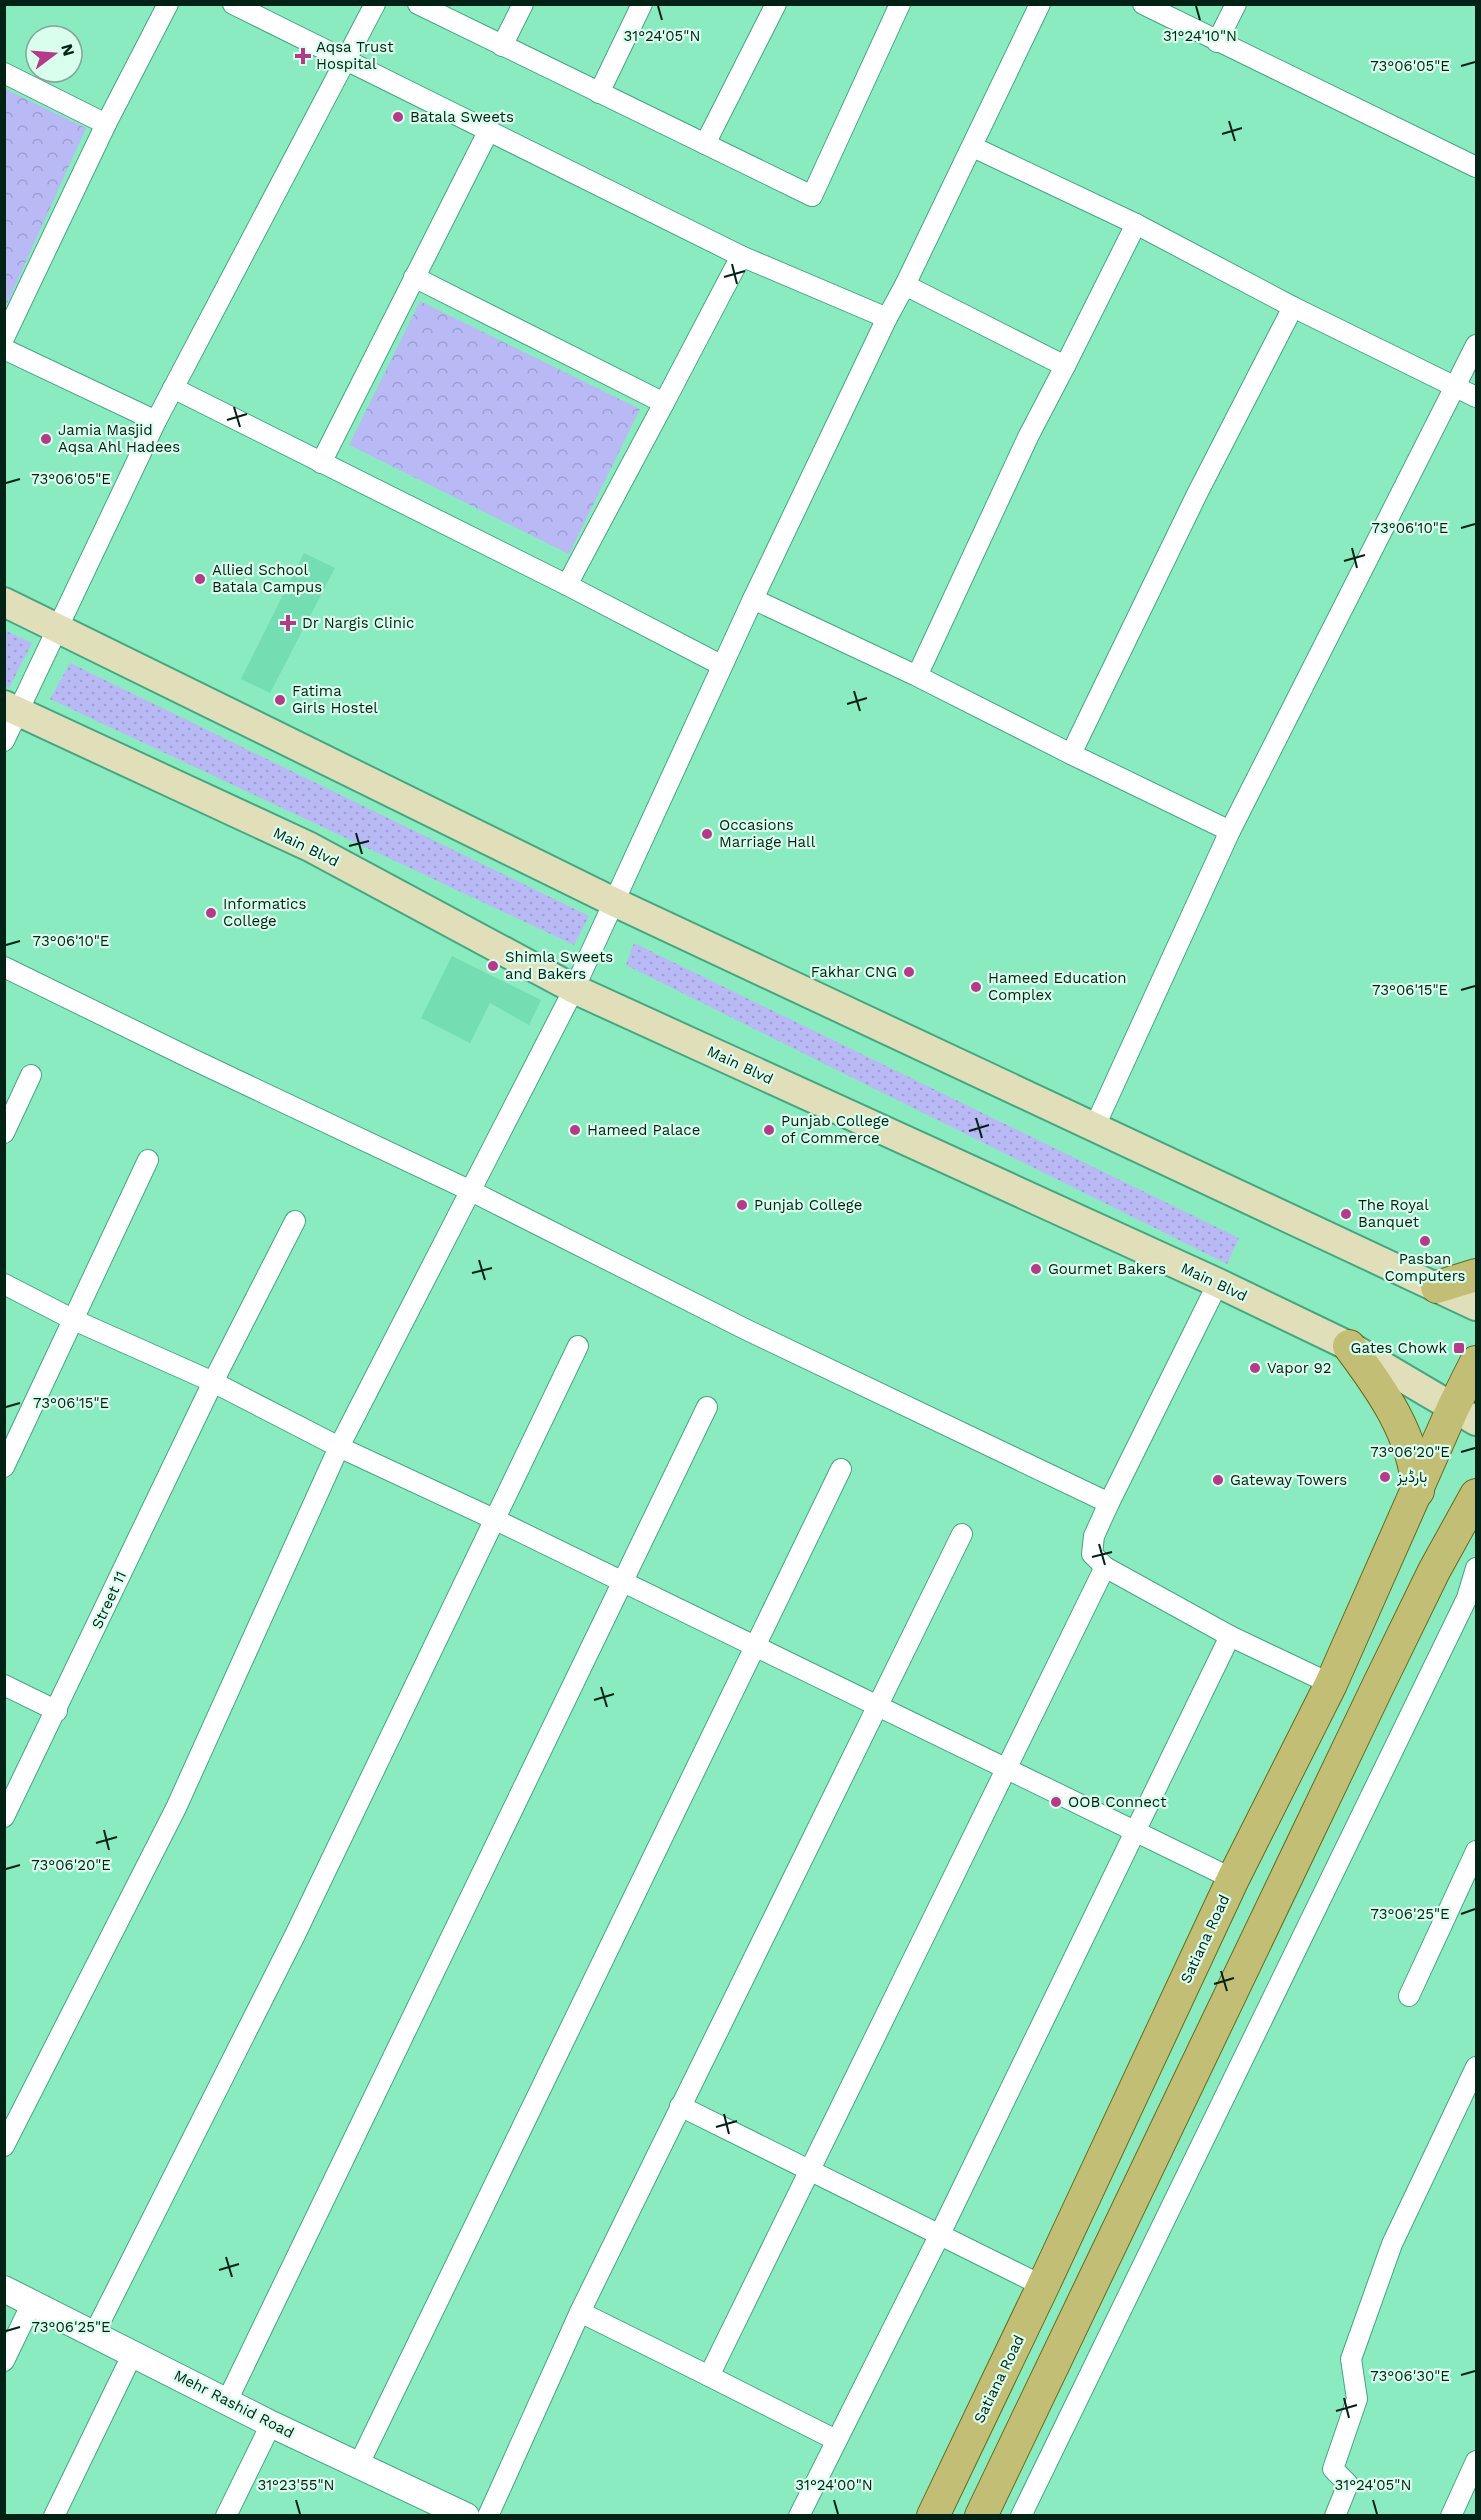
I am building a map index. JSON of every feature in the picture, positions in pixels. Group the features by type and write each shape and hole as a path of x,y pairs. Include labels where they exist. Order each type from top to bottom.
{"main road":[{"path":"4,602 612,901 1476,1305"},
{"name":"Main Blvd","path":"11,708 310,848 573,989 1218,1283 1349,1346 1465,1414"},
{"path":"1437,1287 1476,1275"},
{"path":"1349,1346 1386,1396 1406,1437 1417,1478 1418,1491"},
{"name":"Satiana Road","path":"933,2516 1233,1879 1331,1684 1418,1491 1465,1414 1476,1362"},
{"path":"981,2516 1434,1571 1476,1495"},
{"path":"1434,1571 1476,1522"}],"street":[{"path":"4,338 106,124 168,4"},
{"path":"233,4 741,256 887,318"},
{"path":"4,741 11,708 58,628 156,421 375,4"},
{"path":"417,4 812,196 900,4"},
{"path":"502,46 523,4"},
{"path":"599,93 642,4"},
{"path":"705,144 776,4"},
{"path":"4,2146 176,1808 339,1447 573,989 721,665 887,318 973,147 1040,4"},
{"path":"1143,4 1476,167"},
{"path":"1217,42 1236,4"},
{"path":"4,74 106,124"},
{"path":"321,463 489,130"},
{"path":"973,147 1136,224 1293,307 1476,397"},
{"path":"917,676 1028,437 1136,224"},
{"path":"567,585 741,256"},
{"path":"414,277 664,403"},
{"path":"905,285 1065,366"},
{"path":"1071,754 1197,494 1293,307"},
{"path":"1095,1126 1230,831 1457,387 1476,345"},
{"path":"4,349 156,421"},
{"path":"173,388 567,585 721,665"},
{"path":"753,599 917,676 1230,831"},
{"path":"4,967 471,1191 747,1330 1109,1503"},
{"path":"4,1133 31,1075"},
{"path":"4,1467 148,1160"},
{"name":"Street 11","path":"4,1818 213,1382 295,1221"},
{"path":"1218,1283 1109,1503 1094,1536 1092,1554 1105,1567 1230,1636 1331,1684"},
{"path":"4,1284 74,1320 213,1382 339,1447 496,1520 1007,1771 1136,1830 1233,1879"},
{"path":"94,2334 295,1935 579,1346"},
{"path":"227,2402 707,1407"},
{"path":"359,2464 753,1646 841,1469"},
{"path":"488,2516 580,2312 962,1534"},
{"path":"709,2376 808,2168 1007,1771 1105,1567"},
{"path":"1021,2516 1468,1616 1476,1568"},
{"path":"799,2516 939,2236 1230,1636"},
{"path":"4,1685 57,1711"},
{"path":"1409,1996 1476,1851"},
{"path":"1335,2516 1348,2484 1333,2469 1357,2399 1351,2360 1392,2244 1476,2067"},
{"path":"680,2106 1043,2286"},
{"name":"Mehr Rashid Road","path":"4,2289 271,2424 466,2516"},
{"path":"4,2361 32,2303"},
{"path":"580,2312 836,2440"},
{"path":"54,2516 133,2353"},
{"path":"226,2516 271,2424"},
{"path":"1459,2513 1476,2461"}],"shaded area":[{"name":"Dr Nargis Clinic","path":"304,553 335,568 270,693 241,679"},
{"path":"452,956 541,1000 529,1025 490,1003 470,1043 421,1018"}],"green space":[{"path":"5,89 86,128 5,308"},
{"path":"420,301 640,409 569,554 349,445"},
{"path":"4,630 32,643 9,688 5,686"},
{"path":"70,663 589,916 574,945 50,699"},
{"path":"634,943 1239,1238 1227,1264 626,965"}],"place":[{"name":"Aqsa Trust Hospital","path":"303,56"},
{"name":"Batala Sweets","path":"398,117"},
{"name":"Jamia Masjid Aqsa Ahl Hadees","path":"46,439"},
{"name":"Allied School Batala Campus","path":"200,579"},
{"name":"Dr Nargis Clinic","path":"288,623"},
{"name":"Fatima Girls Hostel","path":"280,700"},
{"name":"Occasions Marriage Hall","path":"707,834"},
{"name":"Informatics College","path":"211,913"},
{"name":"Shimla Sweets and Bakers","path":"493,966"},
{"name":"Fakhar CNG","path":"909,972"},
{"name":"Hameed Education Complex","path":"976,987"},
{"name":"Hameed Palace","path":"575,1130"},
{"name":"Punjab College of Commerce","path":"769,1130"},
{"name":"Punjab College","path":"742,1205"},
{"name":"The Royal Banquet","path":"1346,1214"},
{"name":"Pasban Computers","path":"1425,1241"},
{"name":"Gourmet Bakers","path":"1036,1269"},
{"name":"Gates Chowk","path":"1459,1348"},
{"name":"Vapor 92","path":"1255,1368"},
{"name":"ہارڈیز","path":"1385,1477"},
{"name":"Gateway Towers","path":"1218,1480"},
{"name":"OOB Connect","path":"1056,1802"}]}
